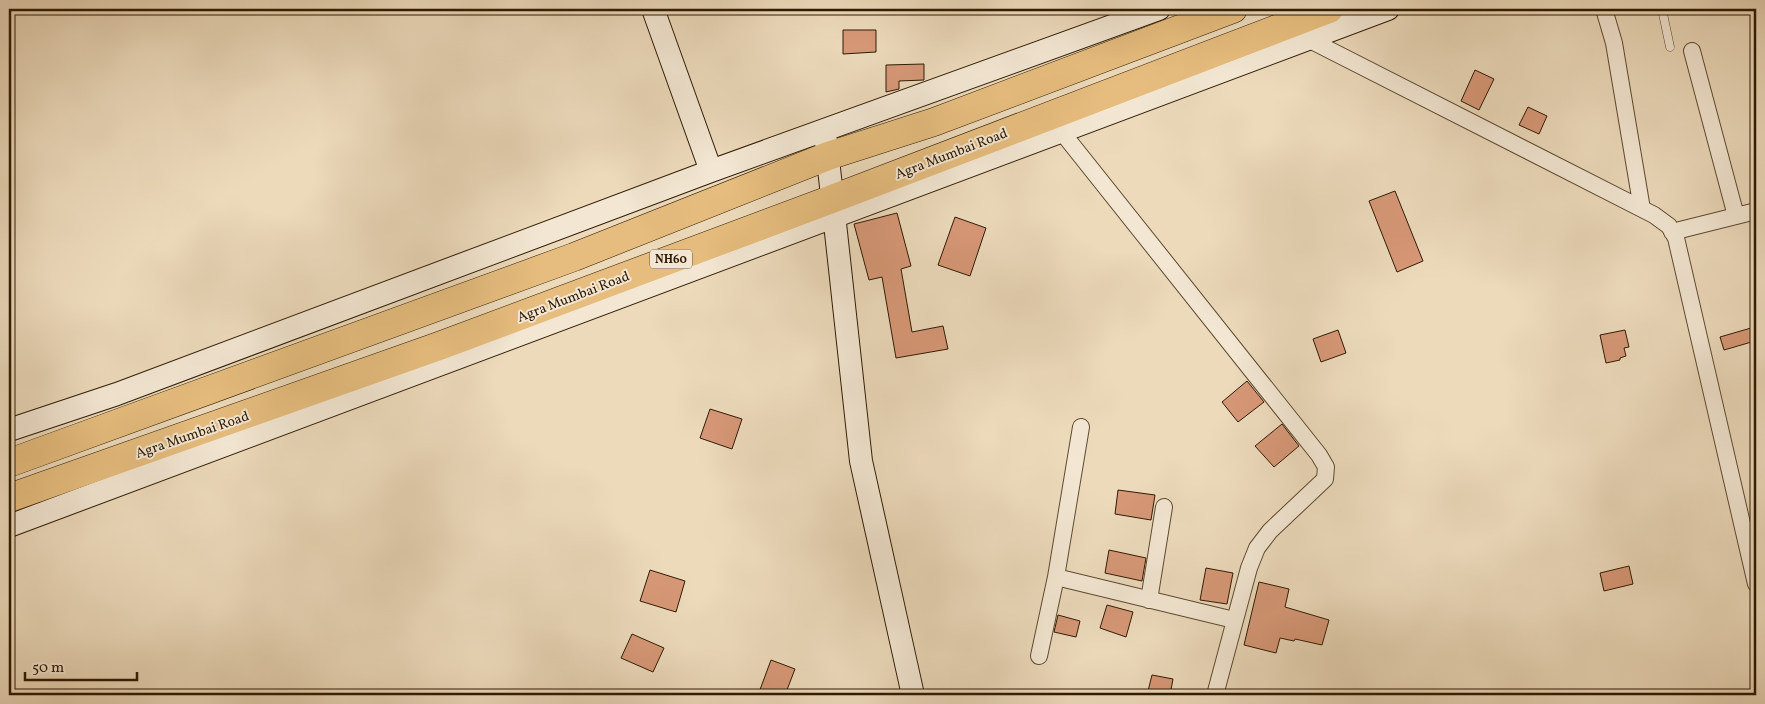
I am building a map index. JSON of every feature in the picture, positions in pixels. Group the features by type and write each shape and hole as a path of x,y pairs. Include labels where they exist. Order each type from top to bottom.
{"highway":[{"path":"9,463 574,257 819,146 934,122 1233,9"},
{"name":"Agra Mumbai Road","path":"9,498 827,211 1329,9"}],"street":[{"path":"653,9 712,171"},
{"path":"9,430 117,394 712,171 819,146 1159,9"},
{"path":"9,526 827,211 1061,132 1306,38 1388,9"},
{"path":"1604,9 1614,43 1642,209"},
{"path":"1306,38 1654,215 1669,226 1676,238 1751,540 1756,584"},
{"path":"1692,51 1736,216"},
{"path":"1061,132 1256,374 1319,455 1326,467 1324,478 1270,532 1257,548 1249,568 1234,620 1215,695"},
{"path":"819,146 861,460 912,695"},
{"path":"827,211 849,460 898,695"},
{"path":"1672,232 1756,211"},
{"path":"1039,656 1056,577 1081,427"},
{"path":"1149,600 1164,507"},
{"path":"1056,577 1234,620"}],"lane":[{"path":"1662,9 1670,47"}],"building":[{"path":"843,30 876,30 876,52 843,54"},
{"path":"924,64 924,80 899,81 899,89 886,92 886,65"},
{"path":"1475,70 1494,79 1479,110 1461,101"},
{"path":"1528,107 1547,116 1539,134 1519,125"},
{"path":"1395,191 1423,261 1397,272 1369,201"},
{"path":"897,213 911,266 901,269 912,332 943,326 948,349 896,358 882,277 869,280 854,224"},
{"path":"955,217 986,228 970,276 938,265"},
{"path":"1751,328 1755,341 1724,350 1720,337"},
{"path":"1338,330 1346,353 1321,362 1313,339"},
{"path":"1625,330 1629,347 1624,348 1626,356 1620,358 1620,360 1606,363 1600,335"},
{"path":"1247,381 1264,402 1238,422 1222,402"},
{"path":"710,409 742,419 732,449 700,438"},
{"path":"1282,424 1299,446 1274,467 1255,446"},
{"path":"1118,490 1155,495 1151,520 1115,514"},
{"path":"1109,550 1146,558 1142,581 1105,573"},
{"path":"1629,566 1633,584 1604,591 1600,573"},
{"path":"1206,568 1233,573 1227,604 1200,600"},
{"path":"650,570 685,581 676,612 640,601"},
{"path":"1259,582 1289,589 1285,607 1329,620 1322,645 1280,638 1276,653 1244,645"},
{"path":"1107,605 1133,612 1126,637 1100,628"},
{"path":"1058,615 1080,621 1076,637 1054,632"},
{"path":"632,634 664,648 653,672 621,658"},
{"path":"771,660 795,669 785,695 758,695"},
{"path":"1152,675 1173,679 1170,695 1147,695"}]}
